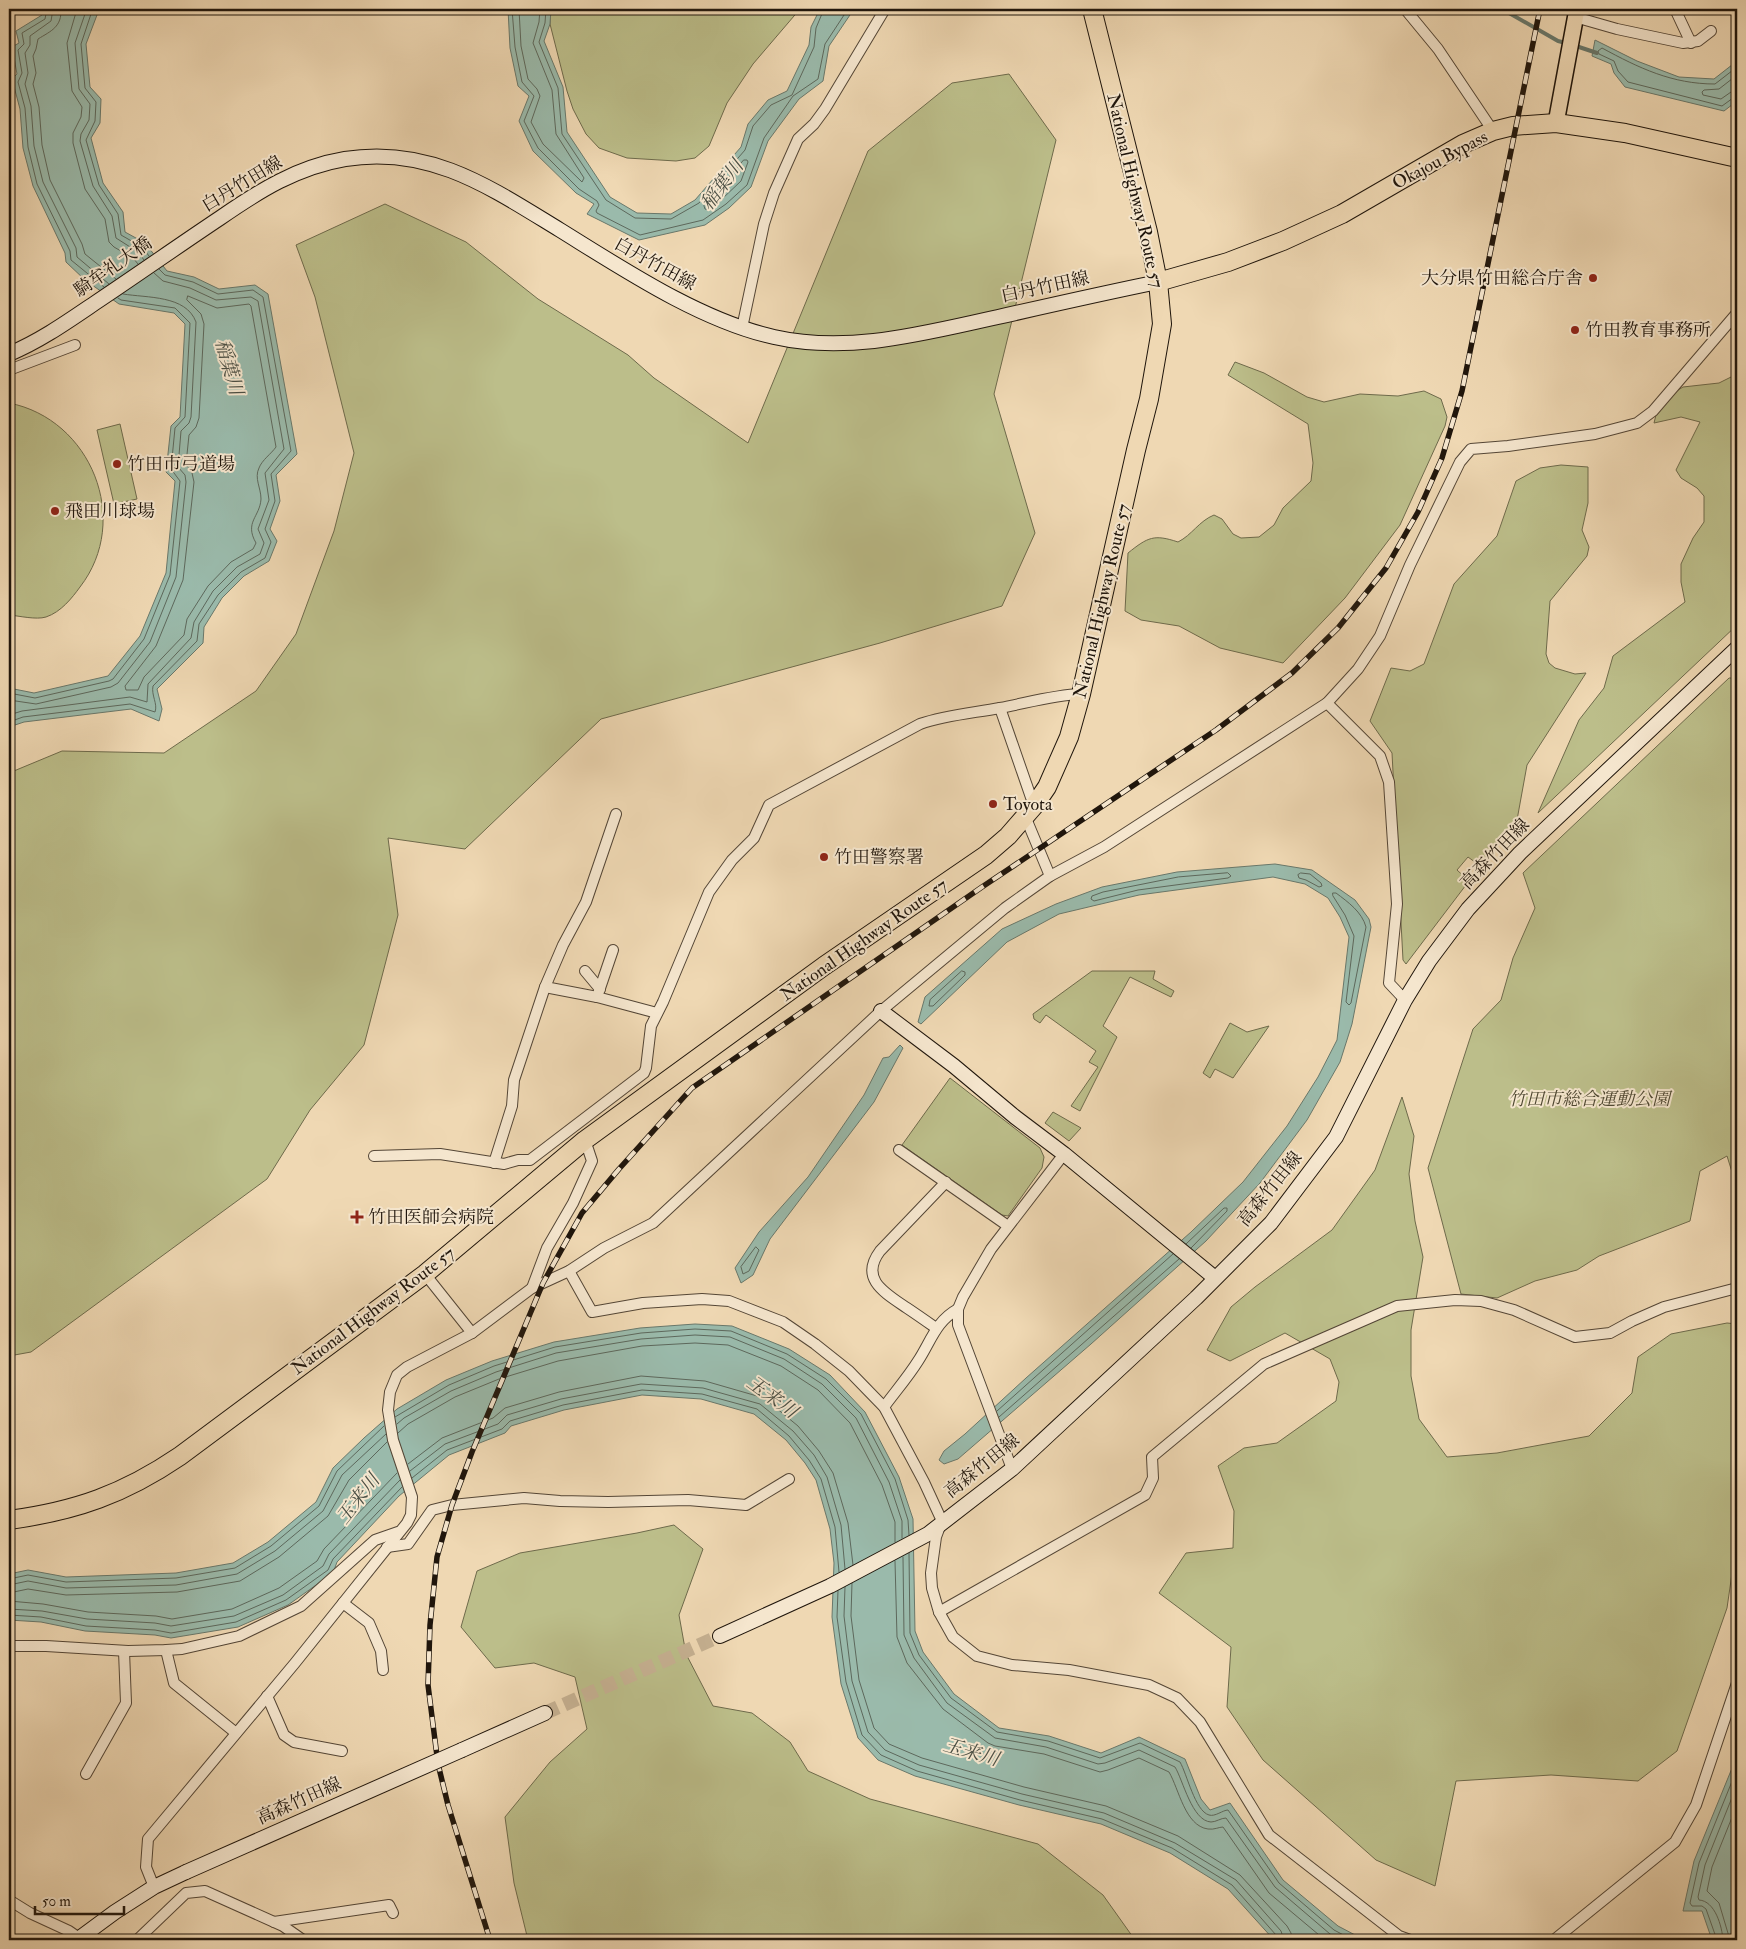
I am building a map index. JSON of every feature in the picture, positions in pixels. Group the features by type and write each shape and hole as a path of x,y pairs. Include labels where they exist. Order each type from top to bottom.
{"highway":[{"name":"National Highway Route 57","path":"9,1520 78,1507 105,1498 155,1473 180,1456 425,1274 585,1140 824,966 979,859 1008,836 1030,811 1047,787 1070,737 1156,365 1162,324 1158,282 1146,224 1092,9"},
{"name":"Okajou Bypass","path":"1158,282 1228,262 1283,241 1342,214 1464,144 1493,131 1514,126 1556,123 1626,133 1737,158"}],"main road":[{"path":"1556,123 1575,19"},
{"name":"白丹竹田線","path":"170,251 256,194 300,171 322,164 363,157 385,156 428,162 470,177 659,288 702,311 742,328 774,337 812,343 842,344 875,341 931,332 1158,282"},
{"name":"騎牟礼大橋","path":"9,354 49,334 170,251"},
{"name":"高森竹田線","path":"720,1636 806,1597 928,1534 1012,1468 1215,1278 1271,1223 1336,1137 1405,1000 1453,926 1485,889 1589,787 1737,648"},
{"path":"881,1011 954,1066 1015,1118 1064,1154 1215,1278"},
{"name":"高森竹田線","path":"80,1939 154,1887 546,1713"}],"street":[{"path":"742,328 764,224 784,167 798,139 814,124 825,109 884,9"},
{"path":"1405,9 1438,49 1493,131"},
{"path":"1675,9 1690,43"},
{"path":"1575,19 1690,43 1704,38 1711,31"},
{"path":"154,1887 146,1868 148,1839 343,1603 411,1516 412,1497 393,1440 388,1410 390,1392 397,1376 407,1367 472,1334 532,1288 569,1271 604,1248 653,1223 881,1011 1005,908 1050,876 1104,847 1327,703 1358,669 1380,636 1410,565 1455,470 1471,450 1595,434 1637,423 1653,411 1737,313"},
{"path":"9,370 75,345"},
{"path":"374,1156 440,1154 504,1164 518,1160 530,1160 644,1073 651,1026 709,892 732,860 754,838 769,805 920,724 943,716 1000,708 1064,695 1081,694"},
{"path":"1327,703 1380,756 1389,782 1397,904 1389,983 1405,1000"},
{"path":"1000,708 1050,876"},
{"path":"494,1163 512,1106 514,1080 545,987 563,945 586,902 616,814"},
{"path":"599,993 613,950"},
{"path":"585,971 599,993"},
{"path":"545,987 599,993 657,1013"},
{"path":"532,1288 547,1248 573,1203 592,1161 585,1140"},
{"path":"899,1150 1008,1226"},
{"path":"1012,1468 958,1325 958,1309 962,1297 991,1249 1064,1154"},
{"path":"936,1328 883,1292 875,1282 872,1268 874,1258 880,1251 946,1182"},
{"path":"569,1271 592,1312 643,1303 702,1299 729,1300 783,1322 850,1371 884,1408 924,1482 942,1522 936,1536 931,1573 932,1588 939,1612 953,1637 978,1656 1012,1665 1068,1670 1149,1685 1177,1698 1200,1722 1269,1835 1399,1936 1410,1940"},
{"path":"425,1274 472,1334"},
{"path":"939,1612 1145,1495 1153,1478 1152,1457 1264,1364 1397,1306 1455,1300 1481,1301 1514,1310 1575,1337 1610,1333 1664,1307 1737,1288"},
{"path":"884,1408 919,1360 936,1328 949,1314 958,1309"},
{"path":"387,1547 408,1544 432,1510 452,1505 524,1498 608,1502 688,1500 746,1505 790,1479"},
{"path":"9,1646 46,1646 124,1651 166,1650 182,1649 239,1636 301,1606 375,1540 399,1531"},
{"path":"343,1603 369,1623 381,1651 383,1670"},
{"path":"166,1650 174,1683 236,1733"},
{"path":"86,1774 126,1703 124,1651"},
{"path":"1554,1940 1675,1842 1696,1805 1737,1683"},
{"path":"267,1696 284,1734 294,1742 342,1751"},
{"path":"137,1940 180,1898 186,1893 194,1891 205,1891 274,1922 303,1940"},
{"path":"9,1900 30,1913 69,1931 80,1939"},
{"path":"274,1922 389,1905 393,1914"}],"green space":[{"path":"551,9 800,9 753,64 727,103 709,146 695,158 676,161 627,158 599,148 586,134 573,109 567,91 550,24"},
{"path":"1009,74 1056,140 994,394 1035,533 1002,606 880,643 601,719 465,849 388,838 398,915 364,1045 310,1110 267,1179 31,1352 9,1356 9,773 62,751 164,753 256,691 296,634 334,531 354,453 315,297 296,245 385,204 466,242 538,299 628,355 654,378 748,443 868,151 952,83"},
{"path":"1235,362 1264,373 1307,397 1324,402 1360,394 1398,396 1424,391 1441,399 1447,417 1445,426 1400,525 1345,598 1283,663 1220,648 1179,626 1141,620 1125,611 1128,553 1141,543 1152,538 1163,538 1178,542 1214,515 1222,519 1233,534 1241,538 1259,537 1274,525 1283,508 1311,481 1313,463 1308,424 1228,375"},
{"path":"1737,374 1737,625 1538,813 1579,720 1604,688 1613,656 1685,602 1681,582 1681,564 1693,538 1704,522 1704,496 1697,488 1681,478 1676,470 1700,422 1681,417 1654,423 1656,415 1675,392 1683,387 1719,383"},
{"name":"飛田川球場","path":"9,403 38,413 62,429 81,451 95,476 102,504 102,532 95,561 70,600 57,612 42,618 9,615"},
{"name":"竹田市弓道場","path":"120,424 137,499 114,504 97,430"},
{"path":"1561,465 1588,467 1588,503 1582,530 1589,547 1587,556 1550,601 1546,654 1549,663 1555,668 1575,674 1586,673 1527,765 1517,820 1479,865 1468,857 1457,870 1469,881 1406,964 1403,960 1392,753 1370,721 1391,668 1410,671 1424,664 1454,584 1497,536 1516,481 1540,468"},
{"name":"竹田市総合運動公園","path":"1729,678 1737,678 1737,1188 1727,1156 1700,1171 1690,1221 1599,1256 1577,1270 1535,1281 1497,1298 1461,1294 1428,1168 1473,1029 1501,1000 1513,958 1535,908 1523,873"},
{"path":"1092,971 1155,971 1153,979 1174,991 1171,997 1130,977 1103,1026 1117,1037 1080,1111 1071,1106 1098,1067 1089,1062 1096,1051 1046,1015 1040,1023 1034,1019 1033,1014"},
{"path":"1230,1023 1247,1032 1269,1026 1233,1078 1215,1069 1210,1078 1203,1073"},
{"path":"950,1078 1040,1148 1044,1157 1042,1168 1008,1216 1002,1215 902,1145"},
{"path":"1402,1097 1414,1136 1409,1174 1415,1221 1423,1257 1411,1330 1411,1376 1419,1419 1447,1457 1497,1453 1589,1436 1632,1393 1638,1357 1671,1334 1727,1323 1737,1324 1737,1539 1727,1608 1677,1751 1638,1781 1551,1775 1456,1781 1435,1886 1376,1860 1263,1760 1227,1707 1231,1647 1159,1593 1186,1553 1233,1548 1234,1511 1218,1466 1244,1448 1277,1443 1336,1401 1339,1382 1330,1359 1285,1333 1230,1361 1207,1350 1231,1307 1332,1230 1375,1170"},
{"path":"1053,1112 1081,1128 1069,1141 1045,1123"},
{"path":"674,1525 703,1549 679,1615 686,1654 713,1706 752,1713 790,1742 808,1771 870,1799 1038,1844 1103,1895 1135,1940 528,1940 514,1883 505,1817 550,1762 587,1729 575,1677 534,1663 495,1668 461,1627 477,1571 520,1553"}],"water":[{"name":"稲葉川","path":"42,9 96,9 97,15 86,44 90,87 101,99 100,123 91,138 103,183 123,212 125,232 145,243 167,271 194,277 219,289 255,285 268,294 297,454 276,475 280,501 270,529 277,541 269,561 244,576 222,598 204,627 203,643 157,689 162,709 159,721 131,709 24,722 9,727 9,688 34,693 108,676 140,636 166,573 175,481 166,472 171,426 180,417 185,324 174,313 119,304 85,280 66,262 65,253 33,186 23,148 20,109 12,79 17,74 12,47 19,43 16,31 42,15"},
{"name":"稲葉川","path":"508,9 551,9 550,24 544,41 563,87 567,132 610,197 637,213 671,214 695,200 741,147 748,124 768,100 787,91 809,45 811,27 820,9 854,9 829,46 823,81 799,99 768,141 751,187 729,208 705,225 639,240 587,214 594,204 576,193 533,151 519,121 529,96 518,86 510,48"},
{"path":"1595,40 1637,61 1679,77 1714,79 1737,61 1737,101 1724,111 1625,87 1614,73 1611,64 1592,56"},
{"path":"1275,864 1312,870 1355,900 1369,919 1371,927 1352,1024 1340,1062 1307,1120 1260,1183 1206,1241 958,1459 944,1464 939,1460 944,1451 1191,1232 1243,1182 1287,1126 1318,1077 1337,1040 1349,937 1340,917 1328,898 1305,884 1273,877 1139,895 1059,914 1007,942 921,1024 918,1022 925,997 1002,929 1056,904 1102,887 1177,872"},
{"path":"900,1045 903,1048 874,1102 770,1239 753,1275 741,1283 735,1268 759,1232 808,1177 864,1095 883,1058 889,1057"},
{"name":"玉来川","path":"695,1324 732,1326 789,1349 830,1375 865,1412 899,1477 913,1519 915,1631 923,1652 954,1694 999,1728 1049,1736 1101,1753 1139,1737 1185,1759 1201,1799 1210,1810 1230,1803 1283,1880 1338,1926 1357,1936 1358,1940 1274,1940 1228,1889 1170,1853 1101,1824 1019,1805 915,1776 878,1760 858,1738 841,1684 832,1617 834,1563 830,1529 816,1480 786,1440 754,1414 701,1399 642,1395 564,1410 511,1426 505,1433 449,1455 399,1496 337,1562 333,1573 288,1605 238,1627 171,1638 155,1635 85,1631 41,1622 9,1620 9,1574 28,1570 66,1577 176,1573 233,1563 268,1542 316,1502 333,1468 397,1409 446,1380 492,1361 554,1342 640,1328"},
{"path":"1737,1756 1737,1940 1712,1940 1702,1911 1683,1911 1694,1861"}],"waterway":[{"path":"1502,9 1558,41 1566,43"},
{"path":"1573,45 1597,53"}],"tunnel":[{"path":"545,1713 720,1636"}],"railway":[{"path":"490,1940 448,1805 438,1764 428,1685 430,1625 437,1557 452,1505 472,1452 543,1283 582,1213 692,1088 982,887 1216,730 1292,673 1338,628 1386,568 1418,512 1442,458 1462,391 1540,9"}],"place":[{"name":"大分県竹田総合庁舎","path":"1593,278"},
{"name":"竹田教育事務所","path":"1575,330"},
{"name":"竹田市弓道場","path":"117,464"},
{"name":"飛田川球場","path":"55,511"},
{"name":"Toyota","path":"993,804"},
{"name":"竹田警察署","path":"824,857"},
{"name":"竹田医師会病院","path":"357,1217"}]}
